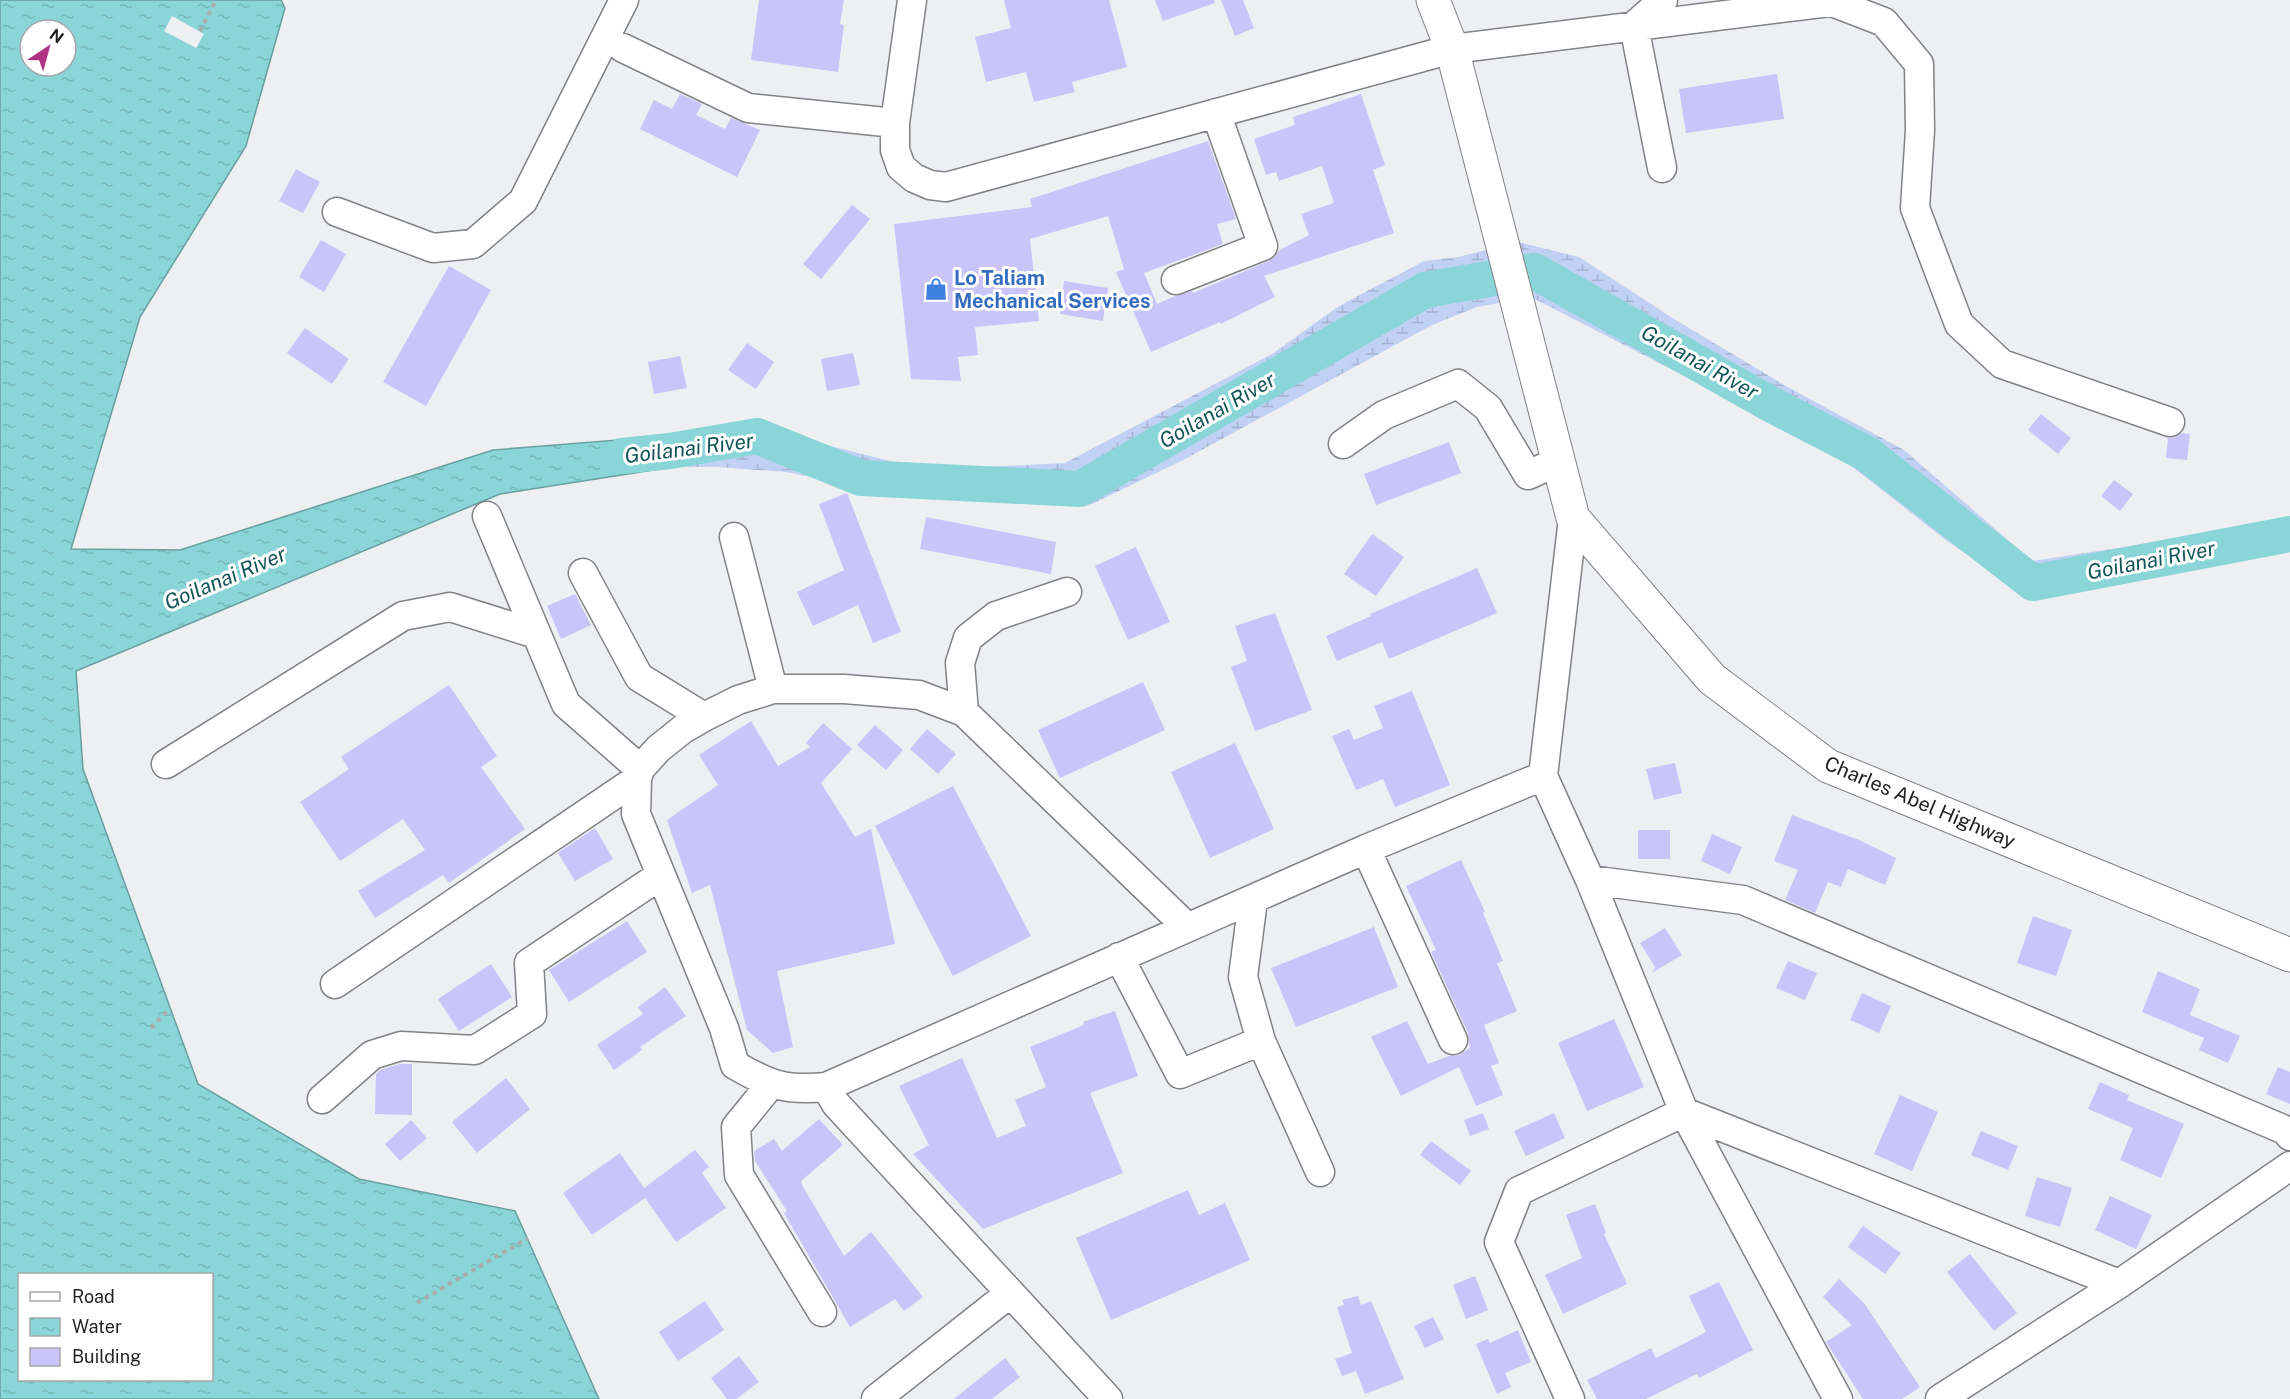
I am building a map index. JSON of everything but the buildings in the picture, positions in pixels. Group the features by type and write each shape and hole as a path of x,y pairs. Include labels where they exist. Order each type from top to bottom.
{"main road":[{"path":"1433,0 1452,48"},
{"name":"Charles Abel Highway","path":"1452,48 1574,518 1712,679 1828,766 2290,955"}],"street":[{"path":"337,212 433,248 473,244 523,201 624,0"},
{"path":"912,0 895,123 895,150 901,167 914,178 930,185 946,187 1452,48 1839,1 1884,22 1919,64 1920,130 1916,208 1959,324 2002,364 2170,422"},
{"path":"1634,26 1664,0"},
{"path":"1634,26 1662,168"},
{"path":"623,48 748,108 895,123"},
{"path":"1176,280 1263,246 1216,113"},
{"path":"1343,444 1384,415 1458,384 1488,408 1528,475 1559,460"},
{"path":"487,516 566,704 638,774 636,814 724,1029 735,1065 771,1084 799,1090 826,1087 1366,849 1543,776"},
{"path":"1574,518 1543,776 1590,880 1684,1112 1838,1399"},
{"path":"734,537 773,688"},
{"path":"583,573 639,676 704,717"},
{"path":"964,712 960,663 968,638 996,616 1066,592"},
{"path":"166,764 403,616 450,607 536,634"},
{"path":"335,984 638,774 658,749 675,736 704,717 738,700 773,688 844,689 920,696 964,712 1187,927"},
{"path":"1366,849 1453,1040"},
{"path":"322,1100 372,1055 401,1046 475,1050 532,1014 529,963 661,875"},
{"path":"1590,880 1743,900 2284,1130 2290,1136"},
{"path":"1253,900 1243,977 1261,1041 1320,1172"},
{"path":"1119,957 1180,1074 1261,1041"},
{"path":"771,1084 736,1127 739,1175 822,1312"},
{"path":"826,1087 836,1104 1108,1399"},
{"path":"1570,1399 1499,1242 1519,1191 1684,1112 2119,1284"},
{"path":"1940,1399 2119,1284 2290,1166"},
{"path":"876,1399 1009,1294"}],"path":[{"path":"200,32 216,0"},
{"path":"151,1028 170,1008"},
{"path":"417,1303 528,1238"}],"green space":[{"path":"1518,242 1579,257 1674,319 1784,385 1904,450 2032,561 2282,523 2290,517 2290,545 2036,600 1947,541 1850,465 1756,413 1531,297 1477,307 1432,325 1185,459 1092,504 895,493 786,472 718,467 672,467 668,436 683,432 751,426 926,470 1065,463 1272,354 1339,306 1424,261 1458,257"}],"water":[{"path":"0,0 281,0 285,8 246,146 140,317 71,549 180,550 493,450 668,436 672,467 500,494 76,671 83,769 198,1084 359,1179 515,1211 599,1399 0,1399"}],"pier":[{"path":"172,16 204,34 196,48 164,31"}],"waterway":[{"name":"Goilanai River","path":"622,456 670,451 757,436 861,478 1080,489 1425,290 1534,271 1774,406 1867,454 2033,583 2290,534"}],"place":[{"name":"Lo Taliam Mechanical Services","path":"936,289"}]}
